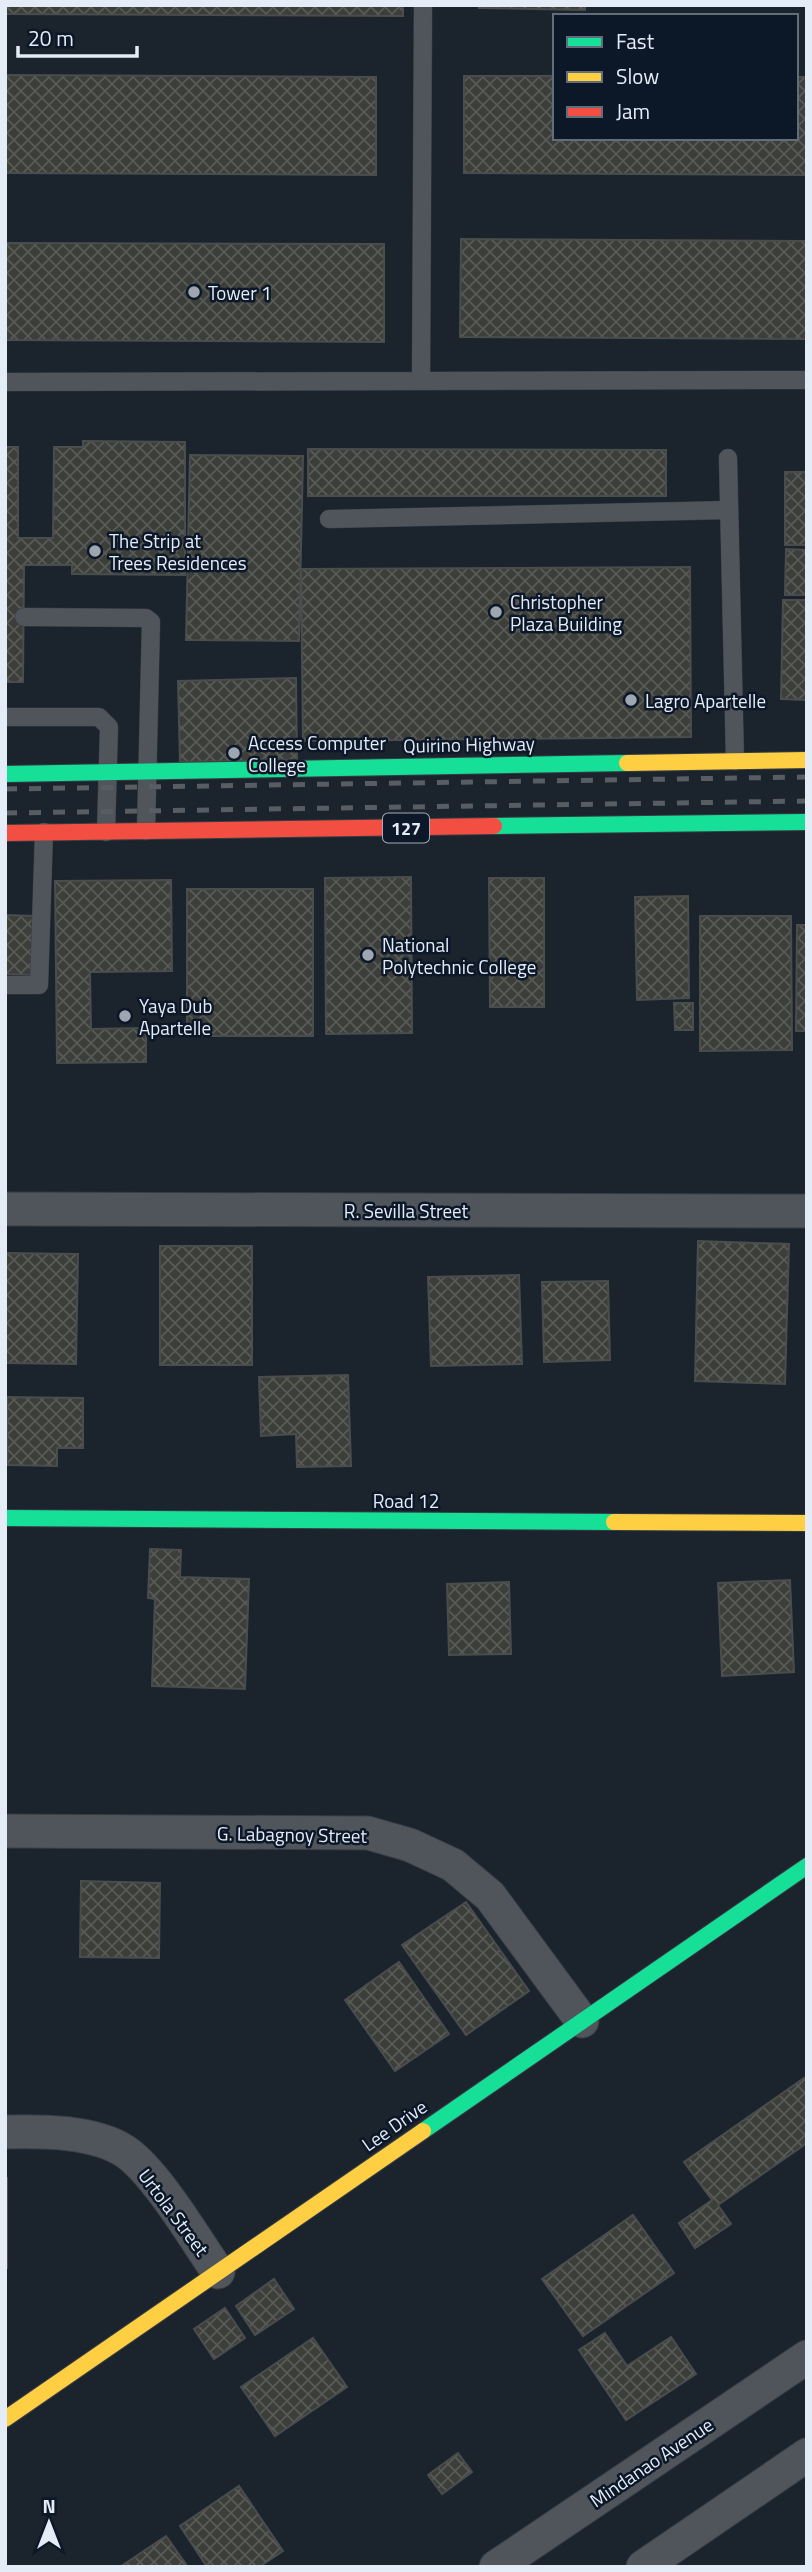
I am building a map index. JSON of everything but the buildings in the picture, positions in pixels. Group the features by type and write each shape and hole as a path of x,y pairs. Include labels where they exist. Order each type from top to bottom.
{"street":[{"name":"Quirino Highway","path":"5,774 807,760"},
{"name":"127","path":"5,833 807,822"},
{"name":"R. Sevilla Street","path":"5,1209 807,1211"},
{"name":"Road 12","path":"5,1518 807,1523"},
{"name":"G. Labagnoy Street","path":"5,1830 368,1833 410,1845 453,1866 490,1896 582,2021"},
{"name":"Lee Drive","path":"5,2419 807,1866"},
{"name":"Urtola Street","path":"5,2132 88,2137 125,2152 150,2175 218,2272"},
{"name":"Mindanao Avenue","path":"496,2567 807,2357"},
{"path":"643,2567 807,2455"}],"lane":[{"path":"421,381 423,5"},
{"path":"5,382 807,380"},
{"path":"728,458 736,761"},
{"path":"329,519 729,510"},
{"path":"24,617 150,619 152,622 146,831"},
{"path":"5,716 99,717 109,727 106,832"},
{"path":"5,985 39,985 44,832"}],"railway":[{"path":"5,789 807,777"},
{"path":"5,813 807,801"}],"traffic: fast":[{"path":"5,774 627,763"},
{"path":"494,826 807,822"},
{"path":"5,1518 614,1522"},
{"path":"423,2131 807,1866"}],"traffic: slow":[{"path":"627,763 807,760"},
{"path":"614,1522 807,1523"},
{"path":"5,2419 423,2131"}],"traffic: jam":[{"path":"5,833 494,826"}],"place":[{"name":"Tower 1","path":"194,292"},
{"name":"The Strip at Trees Residences","path":"95,551"},
{"name":"Christopher Plaza Building","path":"496,612"},
{"name":"Lagro Apartelle","path":"631,700"},
{"name":"Access Computer College","path":"234,753"},
{"name":"National Polytechnic College","path":"368,955"},
{"name":"Yaya Dub Apartelle","path":"125,1016"}]}
